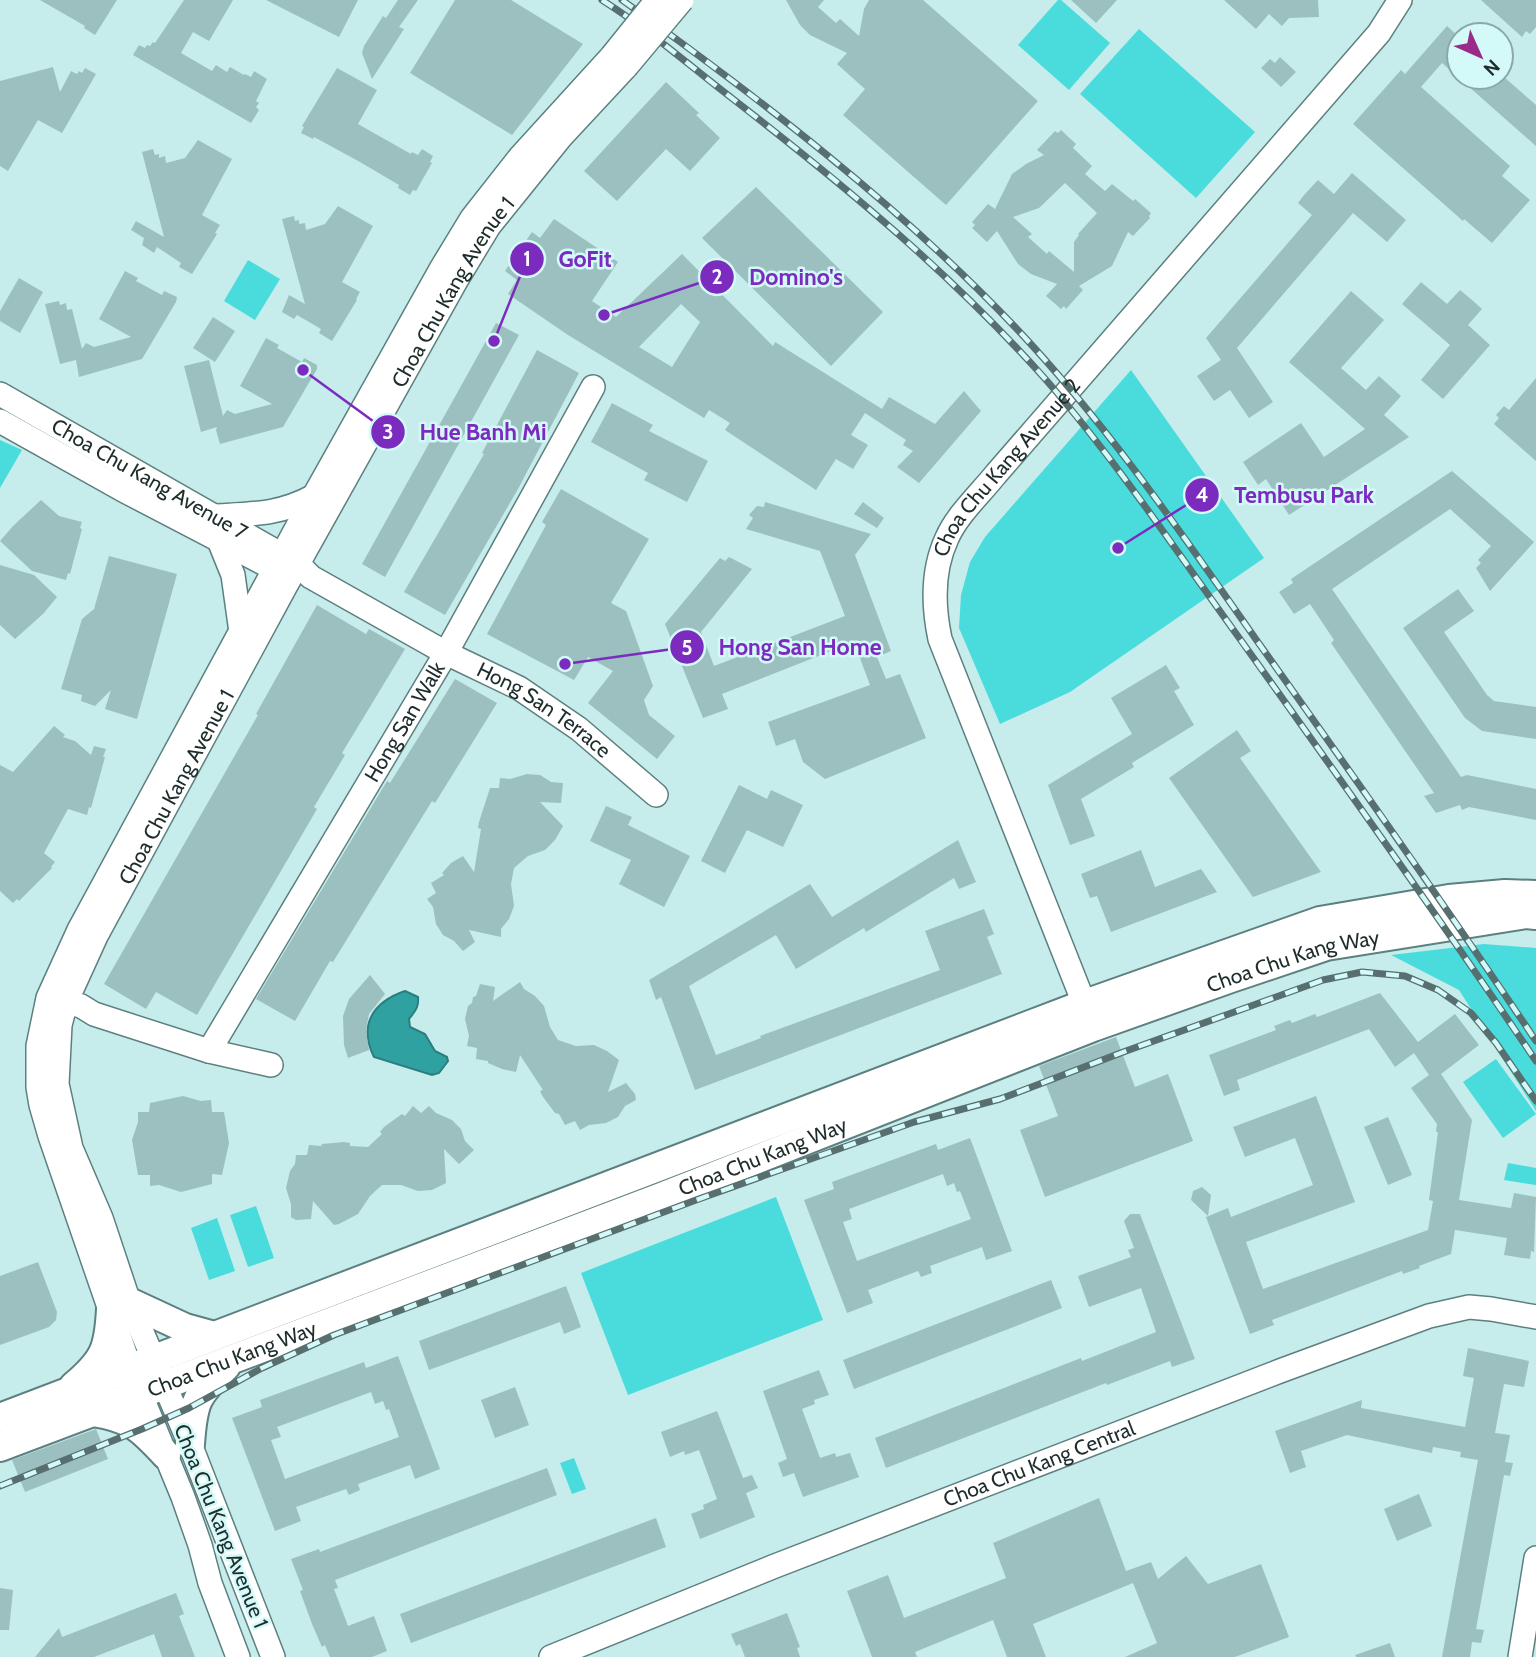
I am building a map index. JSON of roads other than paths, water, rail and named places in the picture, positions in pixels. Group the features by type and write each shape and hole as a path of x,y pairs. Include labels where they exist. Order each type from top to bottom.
{"main road":[{"name":"Choa Chu Kang Way","path":"0,1447 649,1202 1089,1015 1320,921 1449,899 1505,894 1536,895"},
{"name":"Choa Chu Kang Way","path":"0,1418 214,1336 1089,1015 1326,946 1526,914 1536,915"},
{"path":"64,1394 86,1376 105,1353 120,1306 214,1336"},
{"path":"93,1412 129,1421 150,1438 178,1449 203,1390 230,1361"}],"street":[{"name":"Choa Chu Kang Avenue 1","path":"120,1306 102,1218 71,1148 63,1118 57,1084 60,1025 57,1000 96,936 291,569 489,226 619,61 657,0"},
{"name":"Choa Chu Kang Avenue 1","path":"273,1657 141,1364 50,1136 38,1087 38,1046 57,1000 79,930 241,632 291,569 314,496 472,218 520,157 682,0"},
{"name":"Choa Chu Kang Avenue 2","path":"1089,1015 940,639 934,604 940,557 954,527 996,474 1379,33 1400,0"},
{"name":"Hong San Walk","path":"209,1051 446,653 593,387"},
{"name":"Choa Chu Kang Avenue 7","path":"0,394 216,527 291,569"},
{"name":"Choa Chu Kang Avenue 7","path":"0,421 123,490 216,527"},
{"path":"241,632 233,575 216,527 293,508 314,496"},
{"name":"Hong San Terrace","path":"291,569 446,653 519,688 579,729 656,795"},
{"path":"57,1000 209,1051 271,1065"},
{"path":"60,1025 94,1014"},
{"name":"Choa Chu Kang Central","path":"551,1657 775,1566 1429,1316 1469,1307 1491,1308 1536,1317"},
{"name":"Choa Chu Kang Avenue 1","path":"178,1449 209,1583 238,1657"},
{"path":"1520,1657 1536,1558"}],"railway":[{"path":"602,0 669,48 897,233 974,304 1047,381 1098,443 1170,540 1536,1061"},
{"path":"622,0 776,114 876,196 971,282 1048,363 1111,439 1170,518 1397,838 1536,1041"},
{"path":"0,1486 189,1408 262,1368 334,1335 696,1200 914,1122 1000,1099 1323,980 1362,972 1405,976 1438,990 1471,1013 1496,1043 1536,1101"}],"place":[{"name":"Domino's","path":"604,315"},
{"name":"GoFit","path":"494,341"},
{"name":"Hue Banh Mi","path":"303,370"},
{"name":"Tembusu Park","path":"1118,548"},
{"name":"Hong San Home","path":"565,664"}]}
